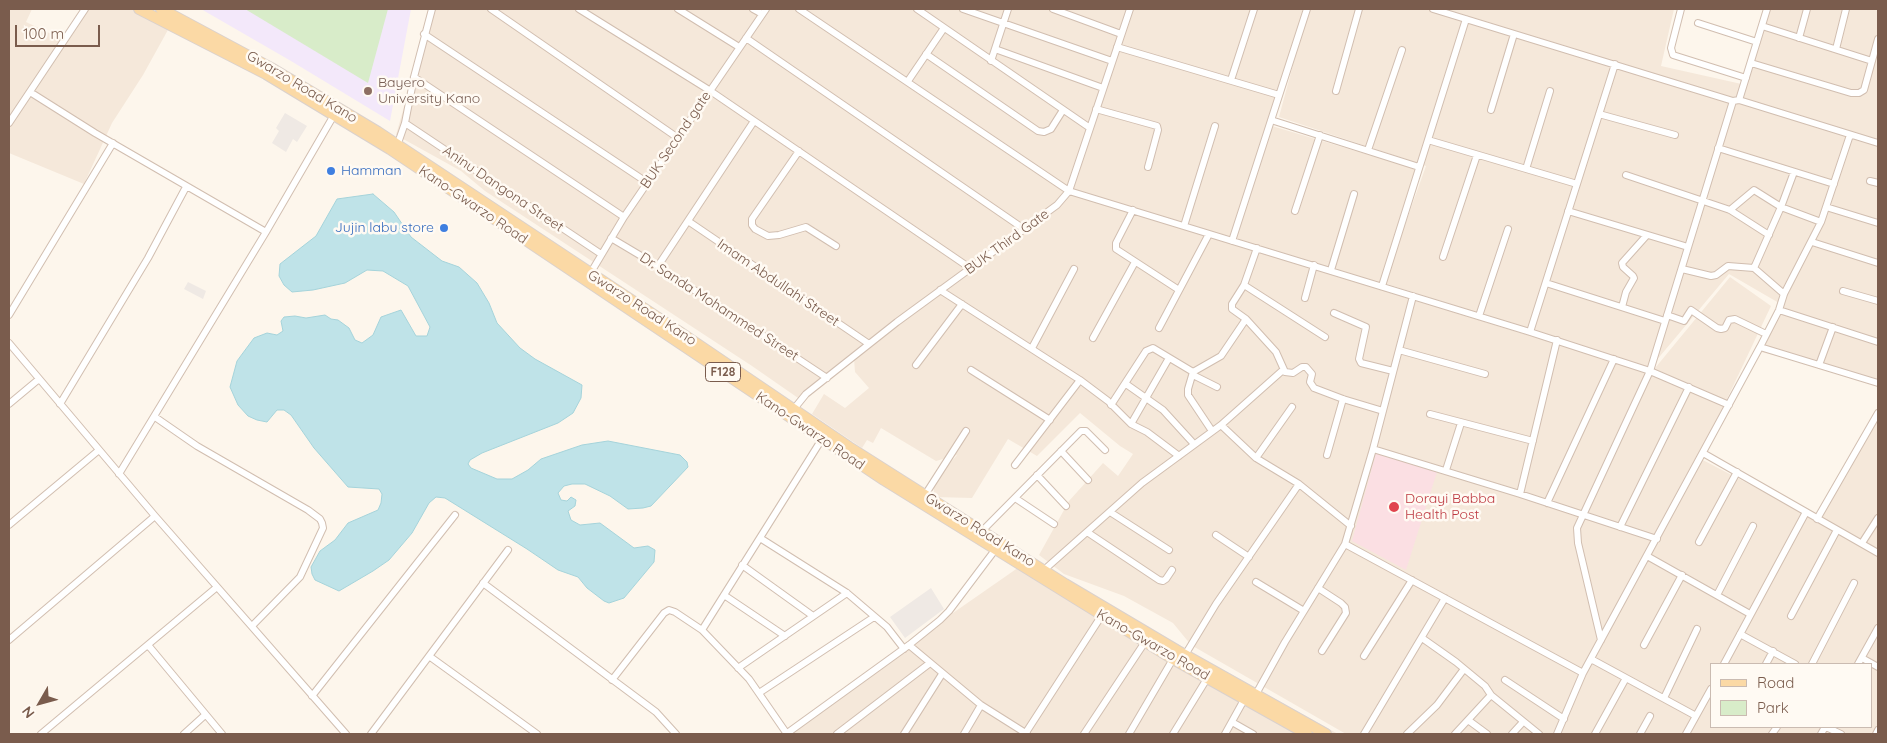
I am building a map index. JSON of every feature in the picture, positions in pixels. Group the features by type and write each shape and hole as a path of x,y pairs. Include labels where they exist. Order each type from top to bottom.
{"main road":[{"name":"Kano-Gwarzo Road","path":"139,9 266,74 298,88 334,115 390,149 822,439 887,476 995,550 1173,659 1245,698 1299,724 1308,734"},
{"name":"Gwarzo Road Kano","path":"161,9 397,146 684,336 887,476 925,495 1044,570 1185,655 1256,694 1299,724 1326,734"}],"street":[{"path":"9,124 85,9"},
{"path":"397,146 405,123 424,34 432,9"},
{"path":"490,9 678,138"},
{"path":"579,9 709,90 970,268"},
{"path":"678,9 739,47"},
{"path":"753,9 764,12"},
{"path":"799,9 1069,191 1331,270 1650,370 1729,405"},
{"path":"917,9 1090,128"},
{"path":"962,9 1112,61"},
{"path":"991,61 1008,9"},
{"path":"1053,9 1121,34"},
{"name":"BUK Third Gate","path":"793,410 806,394 869,344 1057,205 1069,191 1130,9"},
{"path":"1231,80 1254,9"},
{"path":"1232,240 1307,9"},
{"path":"1336,91 1359,9"},
{"path":"1433,9 1878,143"},
{"path":"1681,9 1671,48 1673,54 1746,78"},
{"path":"1601,640 1578,543 1577,528 1650,370 1718,148 1746,78 1767,9"},
{"path":"1799,38 1807,9"},
{"path":"1836,50 1846,9"},
{"name":"BUK Second gate","path":"590,274 624,217 764,12"},
{"path":"1382,286 1466,19"},
{"path":"1698,23 1757,42"},
{"path":"1762,26 1872,61"},
{"path":"908,81 944,28"},
{"path":"424,34 648,183"},
{"path":"1491,110 1514,34"},
{"path":"746,38 1024,229"},
{"path":"1751,63 1851,93 1859,93 1864,90 1878,39"},
{"path":"1117,47 1279,95"},
{"path":"995,49 1103,88"},
{"path":"1368,150 1402,50"},
{"path":"926,54 1038,131 1044,132 1051,129 1063,110"},
{"path":"1530,332 1615,64"},
{"path":"414,78 624,217"},
{"path":"1526,169 1550,91"},
{"path":"30,92 113,143 266,232"},
{"path":"1096,108 1157,126 1158,130 1148,167"},
{"path":"1599,114 1675,135"},
{"path":"119,474 155,417 237,276 266,232 334,115"},
{"path":"1271,120 1420,167"},
{"path":"658,266 754,121"},
{"name":"Aninu Dangona Street","path":"405,123 601,254"},
{"path":"1184,226 1215,126"},
{"path":"1295,211 1320,135"},
{"path":"1557,734 1583,673 1760,347 1784,294 1812,242 1821,222 1850,135"},
{"path":"1428,140 1577,184"},
{"path":"9,315 113,143"},
{"path":"1718,148 1834,184"},
{"path":"799,151 752,219 752,225 755,229 768,236 779,235 806,227 836,246"},
{"path":"1443,257 1478,155"},
{"path":"1754,268 1794,172"},
{"path":"1626,176 1730,210 1769,235"},
{"path":"1870,181 1878,184"},
{"path":"60,404 148,258 186,186"},
{"path":"1730,210 1754,190 1781,207 1821,222"},
{"path":"1331,270 1354,194"},
{"path":"1826,206 1878,223"},
{"path":"1133,210 1116,243 1116,249 1180,290"},
{"path":"1568,211 1688,247"},
{"name":"Imam Abdullahi Street","path":"688,221 869,344"},
{"path":"1479,316 1508,229"},
{"path":"1159,328 1209,234"},
{"path":"1622,307 1626,292 1634,278 1623,267 1622,263 1647,235"},
{"name":"Dr. Sanda Mohammed Street","path":"611,238 658,266 827,378"},
{"path":"1812,242 1878,263"},
{"path":"1257,248 1244,285 1232,304 1232,309 1246,319 1276,352 1283,370 1290,374 1306,367 1312,374 1310,382 1314,388 1343,399 1383,410"},
{"path":"1093,338 1135,262"},
{"path":"1305,298 1314,266"},
{"path":"1682,269 1716,276 1728,266 1754,268 1784,294"},
{"path":"1032,348 1074,268"},
{"path":"1546,283 1622,307 1666,318 1684,321 1691,310 1721,329 1725,328 1730,320 1735,319 1766,334"},
{"path":"1244,285 1324,337"},
{"path":"940,290 1080,380 1112,405 1131,424 1147,432 1179,456"},
{"path":"1843,291 1878,301"},
{"path":"1256,694 1345,544 1373,449 1413,296"},
{"path":"916,365 962,304"},
{"path":"1778,310 1878,342"},
{"path":"1334,313 1366,327 1359,359 1361,362 1394,372"},
{"path":"1212,431 1188,395 1188,389 1193,373 1221,356 1246,319"},
{"path":"1819,365 1833,328"},
{"path":"1520,494 1557,340"},
{"path":"9,343 155,516 346,734"},
{"path":"1760,347 1878,383"},
{"path":"1112,405 1146,351 1152,348 1217,387"},
{"path":"1399,350 1485,374"},
{"path":"1131,424 1169,358"},
{"path":"1547,503 1614,359"},
{"path":"971,370 1050,420"},
{"path":"1044,570 1142,483 1221,425 1283,370"},
{"path":"9,404 39,379"},
{"path":"1015,464 1080,380"},
{"path":"1126,384 1163,410 1194,444"},
{"path":"1620,527 1688,387"},
{"path":"1327,455 1343,399"},
{"path":"1256,458 1292,407"},
{"path":"1817,519 1875,428 1878,413"},
{"path":"1430,414 1533,441"},
{"path":"155,417 197,446 308,510 320,519 322,523 323,528 300,578 252,626"},
{"path":"1446,470 1460,423"},
{"path":"1221,425 1256,458 1298,484 1351,526"},
{"path":"982,531 1082,431 1084,430 1105,450"},
{"path":"925,495 966,431"},
{"path":"702,630 822,439"},
{"path":"1373,449 1446,470 1656,539"},
{"path":"9,525 99,450"},
{"path":"1061,451 1088,480"},
{"path":"1703,453 1878,553"},
{"path":"1699,542 1737,472"},
{"path":"1037,475 1066,506"},
{"path":"1185,655 1298,484"},
{"path":"1015,498 1054,524"},
{"path":"1110,512 1169,550"},
{"path":"1725,663 1806,512"},
{"path":"312,696 456,514"},
{"path":"9,640 155,516"},
{"path":"1862,544 1878,518"},
{"path":"1717,595 1753,526"},
{"path":"1791,616 1837,530"},
{"path":"1087,532 1159,580 1163,581 1166,579 1172,570"},
{"path":"1216,535 1249,557"},
{"path":"760,538 848,593 907,647 930,663 981,705 1026,734 1102,615"},
{"path":"1345,544 1583,673"},
{"path":"370,734 508,550"},
{"path":"612,680 664,613 669,610 702,630 738,668 787,734 907,647 946,615 995,550"},
{"path":"1648,556 1750,614"},
{"path":"742,566 813,616"},
{"path":"1644,646 1682,575"},
{"path":"1364,656 1412,580"},
{"path":"1256,582 1304,611"},
{"path":"483,583 656,712 676,734"},
{"path":"1813,663 1854,583"},
{"path":"41,734 217,587"},
{"path":"1318,588 1341,603 1345,607 1346,613 1322,651"},
{"path":"738,668 848,593"},
{"path":"724,595 785,636"},
{"path":"1364,734 1445,598"},
{"path":"758,693 874,617"},
{"path":"1860,661 1878,628"},
{"path":"1664,698 1697,629"},
{"path":"1740,634 1793,663"},
{"path":"1422,638 1485,686 1491,695 1539,734"},
{"path":"1084,734 1145,642"},
{"path":"148,645 222,734"},
{"path":"1767,663 1773,651"},
{"path":"429,656 536,734"},
{"path":"1129,734 1173,659"},
{"path":"1591,659 1696,716"},
{"path":"837,734 930,663"},
{"path":"1408,734 1437,705 1464,669"},
{"path":"904,734 942,674"},
{"path":"1173,734 1208,677"},
{"path":"1595,734 1626,678"},
{"path":"1505,680 1564,719"},
{"path":"1686,734 1710,690"},
{"path":"1455,734 1491,695"},
{"path":"1225,734 1245,698"},
{"path":"964,734 981,705"},
{"path":"184,734 205,715"},
{"path":"1640,734 1650,716"},
{"path":"1468,720 1487,734"},
{"path":"1232,722 1253,734"},
{"path":"1512,734 1524,722"},
{"path":"1828,728 1841,734"},
{"path":"1876,734 1878,730"}],"shaded area":[{"path":"9,9 32,9 26,22 66,41 86,9 132,9 169,28 143,75 112,123 84,184 9,153"},
{"name":"Bayero University Kano","path":"201,9 411,9 390,121 291,61"},
{"path":"432,9 1303,9 1272,126 1416,169 1378,289 1651,373 1730,277 1771,306 1699,458 1818,520 1878,418 1878,734 1346,734 1191,645 1173,623 1124,596 1064,574 1039,555 1069,501 1103,463 1118,476 1133,454 1120,446 1080,413 1037,456 1008,439 972,498 934,497 934,481 957,455 936,461 881,428 873,443 867,440 862,448 812,414 824,394 845,408 869,388 855,372 854,359 801,400 485,191 461,171 396,135"},
{"path":"1308,9 1674,9 1661,66 1746,85 1769,9 1878,9 1878,381 1757,351 1779,303 1729,274 1650,368 1384,283 1426,166 1279,117"},
{"path":"285,113 307,126 297,142 293,139 286,152 272,143 279,131 276,128"},
{"path":"188,282 206,291 203,299 184,289"},
{"name":"Dorayi Babba Health Post","path":"1376,453 1437,472 1406,570 1352,541"},
{"path":"1022,565 1044,570 1338,734 779,734"},
{"path":"931,588 944,609 905,638 890,617"}],"green space":[{"path":"245,9 388,9 368,83"}],"water":[{"path":"373,194 394,212 411,237 442,261 459,267 477,283 489,303 497,323 520,348 535,359 582,385 581,398 573,413 558,423 482,453 470,460 468,464 471,468 497,479 512,479 528,470 541,459 582,445 608,441 680,455 687,462 688,467 651,506 643,508 628,509 610,496 585,484 564,486 558,493 561,500 567,501 571,497 576,500 575,506 568,511 571,520 580,525 600,523 634,548 648,546 655,550 654,562 624,598 609,603 604,601 587,588 578,577 558,570 445,498 436,497 429,503 412,533 389,560 373,571 339,591 315,580 311,567 320,551 335,540 348,523 378,510 382,494 379,489 348,487 314,448 291,415 284,410 277,410 267,422 248,416 238,405 230,387 237,361 254,338 267,333 277,335 283,331 281,321 284,317 306,318 325,315 331,319 338,320 349,328 355,340 362,343 373,335 381,317 401,310 416,336 427,336 430,327 408,286 383,271 367,270 345,283 313,290 292,292 284,285 279,276 280,264 316,236 337,199"}],"place":[{"name":"Bayero University Kano","path":"368,91"},
{"name":"Hamman","path":"331,171"},
{"name":"Jujin labu store","path":"444,228"},
{"name":"Dorayi Babba Health Post","path":"1394,507"}]}
